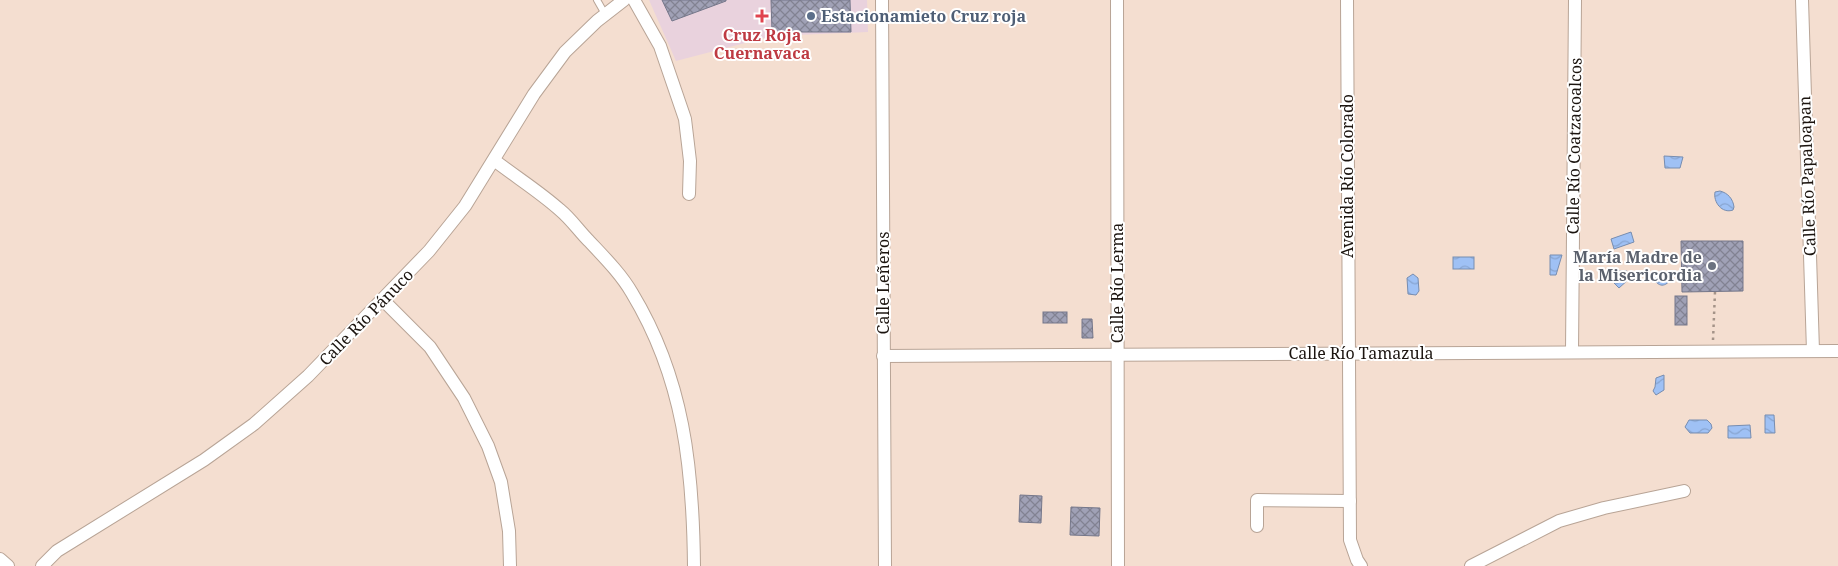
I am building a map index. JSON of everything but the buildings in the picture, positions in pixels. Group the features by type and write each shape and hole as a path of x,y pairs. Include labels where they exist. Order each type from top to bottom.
{"street":[{"name":"Calle Río Pánuco","path":"42,566 57,551 204,460 254,424 308,376 429,251 459,214 534,94 565,52 605,14 624,0"},
{"path":"634,0 660,46 686,119 690,161 690,194"},
{"name":"Calle Leñeros","path":"882,0 884,566"},
{"name":"Calle Río Lerma","path":"1117,0 1118,566"},
{"name":"Avenida Río Colorado","path":"1347,0 1350,540 1357,560 1362,566"},
{"name":"Calle Río Coatzacoalcos","path":"1572,352 1575,0"},
{"name":"Calle Río Papaloapan","path":"1802,0 1813,351"},
{"path":"494,160 561,210 601,254 631,292 653,332 673,385 688,450 694,511 694,566"},
{"path":"383,300 430,347 464,398 488,446 501,482 510,531 510,566"},
{"name":"Calle Río Tamazula","path":"883,356 1838,351"},
{"path":"1471,566 1559,521 1604,508 1684,491"},
{"path":"1257,526 1257,500 1350,501"},
{"path":"0,560 8,566"}],"lane":[{"path":"596,0 605,14"}],"path":[{"path":"1713,352 1715,292"}],"shaded area":[{"name":"Cruz Roja Cuernavaca","path":"649,0 867,0 868,32 772,36 676,61"}],"water":[{"path":"1664,156 1683,157 1680,168 1665,168"},
{"path":"1720,191 1731,199 1734,207 1733,210 1725,210 1719,206 1715,200 1715,192"},
{"path":"1631,232 1634,242 1614,249 1611,239"},
{"path":"1550,255 1562,255 1556,275 1550,275"},
{"path":"1453,257 1474,257 1474,269 1453,269"},
{"path":"1619,271 1627,271 1629,279 1619,288 1613,282 1619,275"},
{"path":"1661,271 1666,273 1671,279 1663,285 1658,284 1652,276"},
{"path":"1413,274 1418,278 1419,291 1416,295 1408,294 1407,278"},
{"path":"1664,375 1664,390 1656,395 1653,391 1656,378"},
{"path":"1765,415 1774,415 1775,433 1765,433"},
{"path":"1689,420 1707,420 1712,428 1708,433 1690,433 1685,427"},
{"path":"1750,425 1751,438 1728,438 1728,426"}],"place":[{"name":"Cruz Roja Cuernavaca","path":"762,16"},
{"name":"Estacionamieto Cruz roja","path":"811,16"},
{"name":"María Madre de la Misericordia","path":"1712,266"}]}
